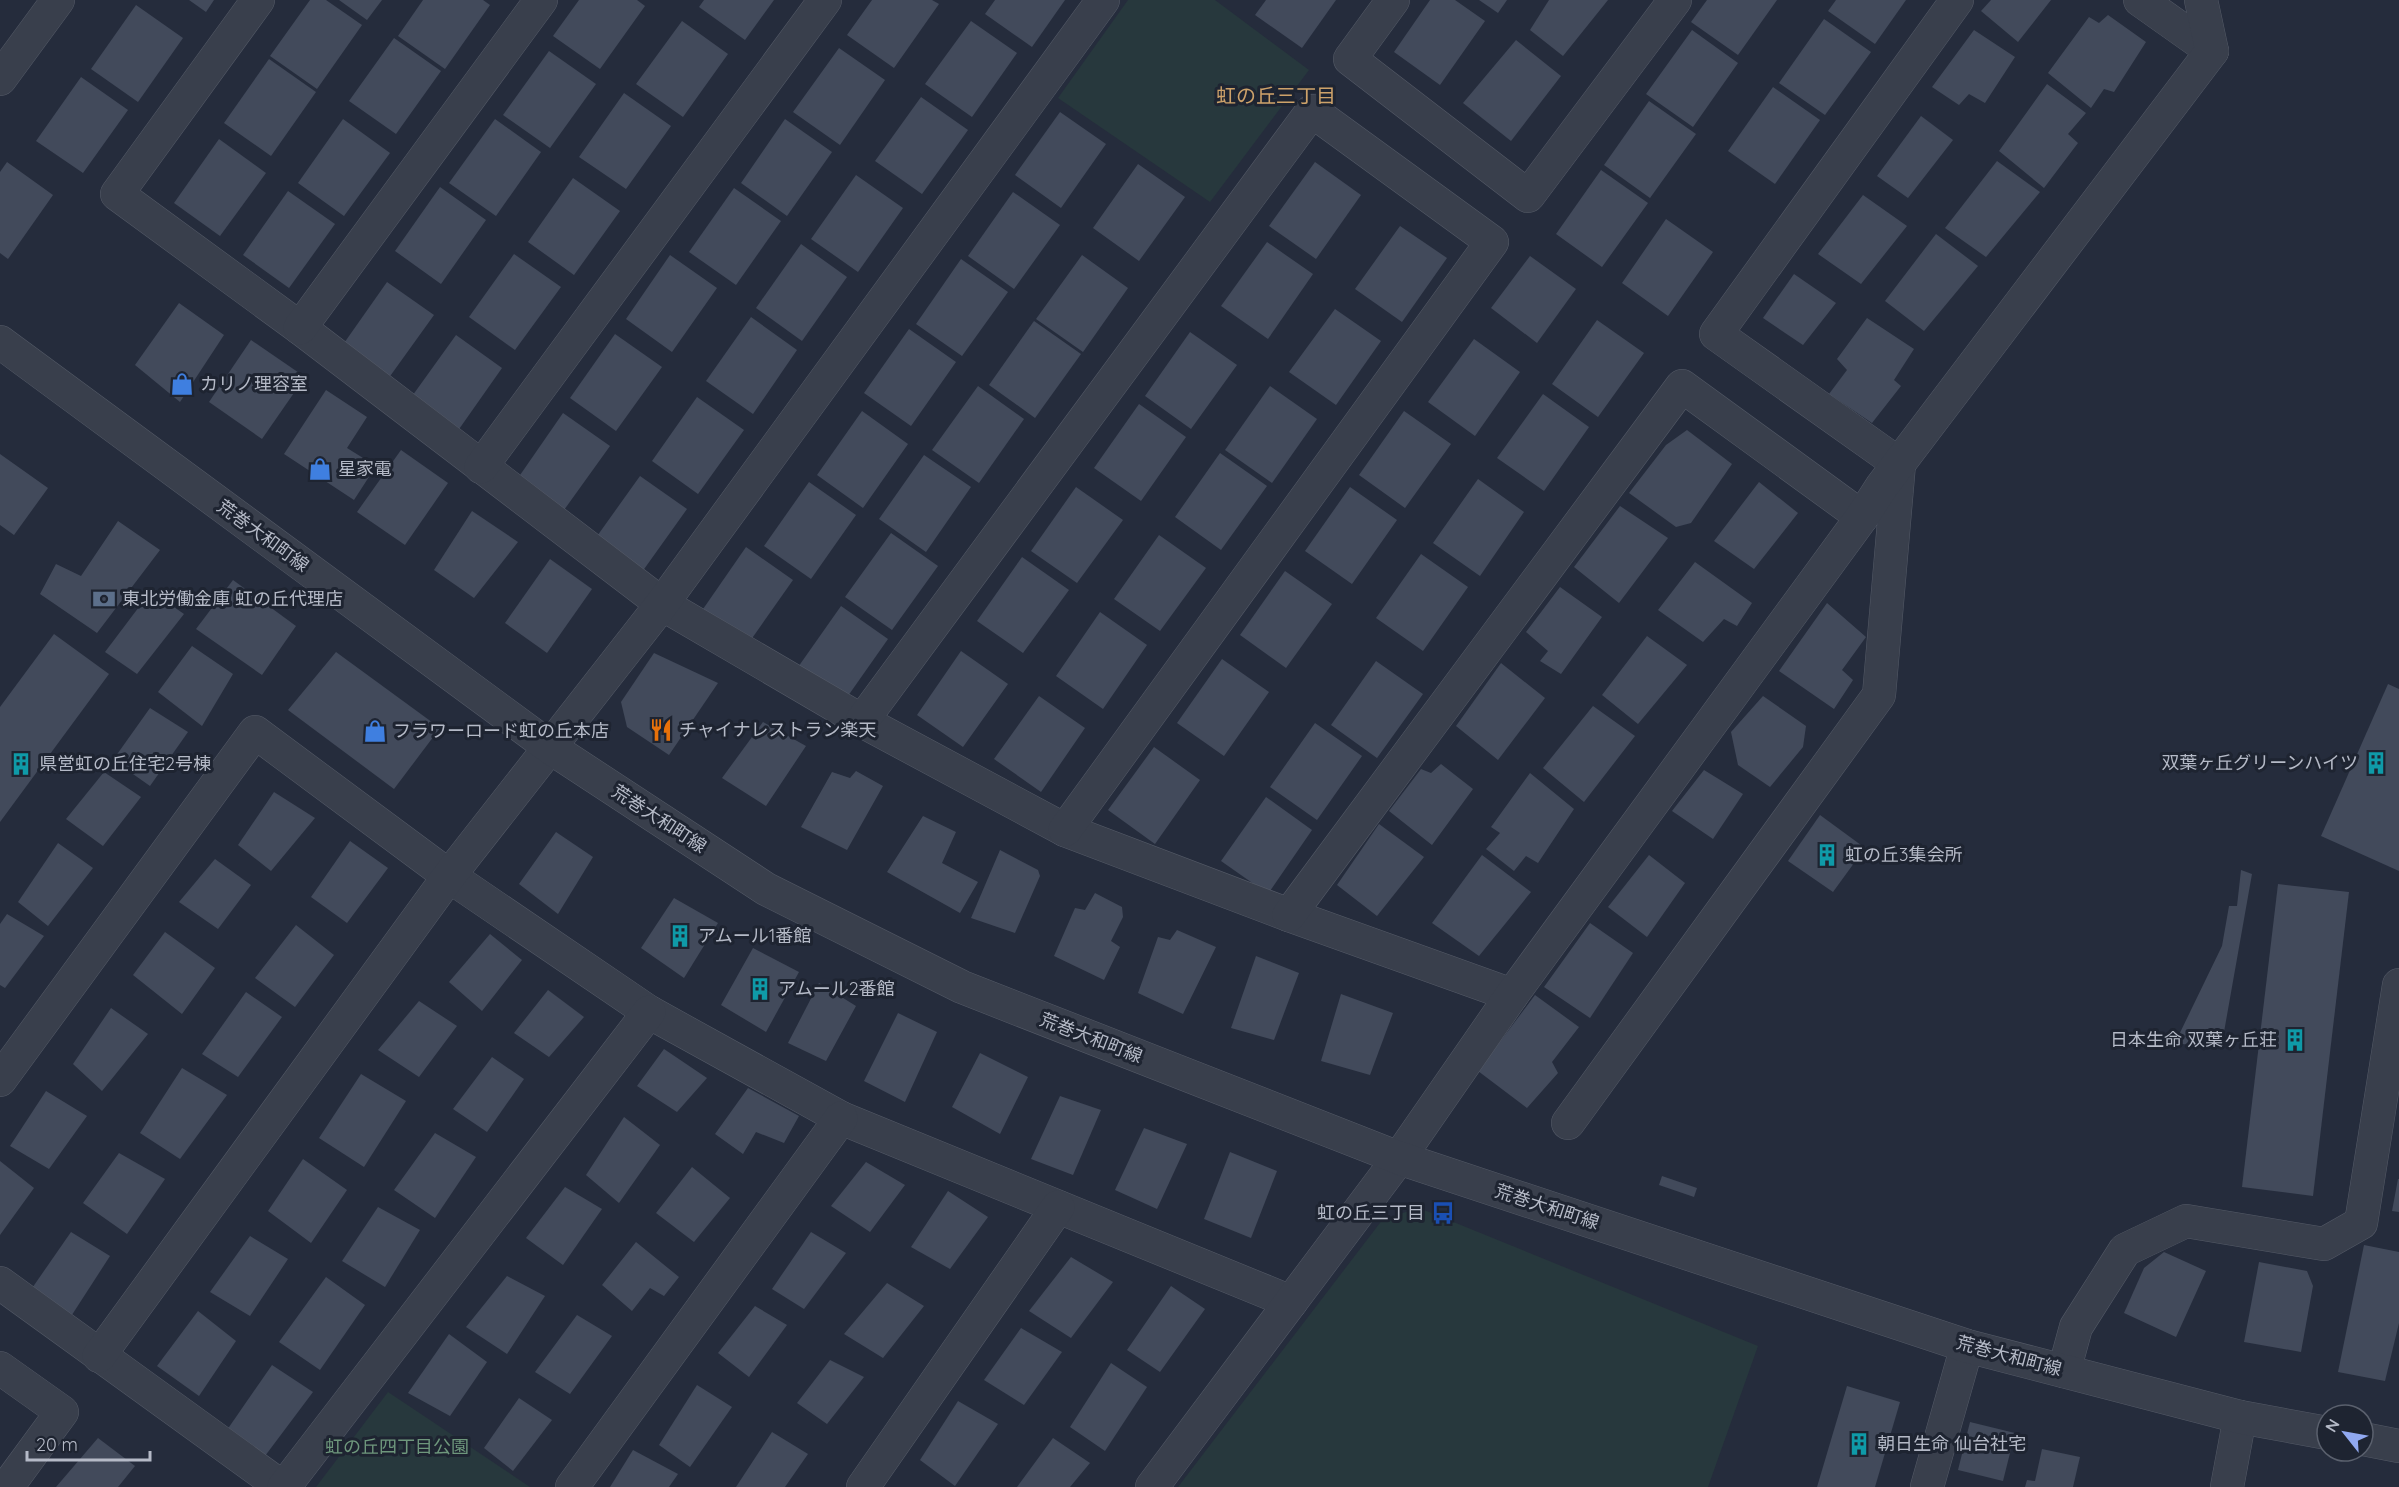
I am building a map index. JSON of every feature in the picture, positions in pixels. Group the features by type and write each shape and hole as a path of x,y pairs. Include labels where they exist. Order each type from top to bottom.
{"street":[{"path":"0,79 58,0"},
{"path":"258,0 117,194 300,327 662,604 862,721 1065,830 1289,915 1512,995"},
{"path":"300,327 541,0"},
{"path":"481,467 825,0"},
{"path":"99,1356 449,876 662,604 1103,0"},
{"path":"1393,0 1350,60 1528,196 1675,0"},
{"path":"1899,464 1716,334 1958,0"},
{"path":"2140,0 2212,51"},
{"path":"1152,1487 1399,1158 1512,995 1899,464 2212,51 2201,0"},
{"path":"862,721 1312,111 1492,242 1065,830"},
{"name":"荒巻大和町線","path":"0,342 551,748 766,889 962,987 1399,1158 1967,1346 2240,1417 2315,1431"},
{"path":"1289,915 1682,386 1862,517"},
{"path":"1568,1123 1879,695 1899,464"},
{"path":"0,1080 255,732 449,876 649,1012 841,1118 1291,1302"},
{"path":"2064,1371 2076,1327 2125,1250 2186,1221 2324,1244 2361,1223 2399,985"},
{"path":"0,1283 283,1487 649,1012"},
{"path":"572,1487 841,1118"},
{"path":"863,1487 1058,1207"},
{"path":"1927,1487 1967,1346"},
{"path":"0,1368 62,1412 6,1487"},
{"path":"2226,1487 2240,1417"},
{"path":"2375,1441 2399,1446"}],"green space":[{"path":"1128,0 1215,0 1309,70 1210,202 1058,98"},
{"path":"1419,1208 1758,1346 1708,1487 1178,1487 1383,1219"},
{"name":"虹の丘四丁目公園","path":"388,1392 530,1487 316,1487"}],"building":[{"path":"189,0 214,0 206,12"},
{"path":"310,0 326,0 362,25 317,89 270,56"},
{"path":"339,0 382,0 367,20"},
{"path":"423,0 483,0 490,5 445,69 398,36"},
{"path":"579,0 637,0 645,6 600,69 553,36"},
{"path":"704,0 774,0 745,40 699,7"},
{"path":"872,0 932,0 939,4 894,68 847,35"},
{"path":"995,0 1065,0 1032,47 985,14"},
{"path":"1266,0 1336,0 1302,48 1255,15"},
{"path":"1430,0 1455,0 1485,21 1440,85 1394,52"},
{"path":"1479,0 1507,0 1498,13"},
{"path":"1549,0 1608,0 1563,56 1530,30"},
{"path":"1707,0 1777,0 1738,55 1691,22"},
{"path":"1836,0 1906,0 1875,44 1828,11"},
{"path":"1991,0 2051,0 2018,42 1981,11"},
{"path":"136,5 183,38 138,102 91,69"},
{"path":"2108,15 2146,42 2114,92 2104,89 2091,108 2048,73 2089,17 2099,23"},
{"path":"1824,19 1871,52 1825,115 1779,83"},
{"path":"682,21 728,54 683,117 636,84"},
{"path":"971,21 1017,53 972,117 925,84"},
{"path":"1692,30 1738,63 1693,127 1646,94"},
{"path":"1974,30 2015,57 1985,103 1969,94 1959,105 1932,87"},
{"path":"394,38 441,71 396,134 349,101"},
{"path":"1516,40 1561,76 1511,141 1463,103"},
{"path":"839,48 885,80 840,145 793,112"},
{"path":"549,51 596,84 550,148 503,115"},
{"path":"269,59 316,92 271,156 224,123"},
{"path":"81,77 128,110 83,173 36,141"},
{"path":"2047,84 2086,113 2068,134 2078,143 2044,188 1999,151"},
{"path":"1773,87 1820,120 1775,184 1728,151"},
{"path":"624,93 671,126 626,189 579,157"},
{"path":"921,97 968,130 922,194 875,161"},
{"path":"1649,101 1696,134 1650,198 1604,165"},
{"path":"1060,112 1106,144 1061,208 1015,175"},
{"path":"1921,116 1953,140 1908,198 1877,176"},
{"path":"343,119 390,153 344,216 298,183"},
{"path":"495,119 541,152 496,216 449,183"},
{"path":"785,119 832,152 787,216 741,183"},
{"path":"219,139 266,173 220,236 174,203"},
{"path":"1997,161 2040,192 1986,257 1945,228"},
{"path":"7,162 53,195 8,259 0,253 0,172"},
{"path":"1315,162 1361,195 1316,259 1269,226"},
{"path":"1138,164 1185,197 1139,261 1093,228"},
{"path":"1601,170 1648,203 1602,267 1556,234"},
{"path":"856,175 903,208 858,272 811,239"},
{"path":"573,178 620,211 574,275 528,242"},
{"path":"440,187 486,220 441,284 395,251"},
{"path":"734,188 781,221 736,285 689,252"},
{"path":"288,191 335,224 289,288 243,255"},
{"path":"1013,192 1060,225 1014,289 968,256"},
{"path":"1863,195 1907,226 1861,284 1818,254"},
{"path":"1666,219 1713,252 1668,316 1622,283"},
{"path":"1400,226 1447,258 1402,322 1355,289"},
{"path":"1936,234 1978,266 1924,331 1885,301"},
{"path":"1267,242 1313,274 1268,339 1221,306"},
{"path":"801,244 847,277 802,341 756,308"},
{"path":"514,254 561,287 515,350 469,317"},
{"path":"670,255 717,288 672,352 626,319"},
{"path":"1082,255 1128,288 1083,352 1036,319"},
{"path":"1530,256 1576,289 1537,343 1491,308"},
{"path":"961,259 1008,292 962,356 916,324"},
{"path":"1794,274 1836,303 1803,345 1763,318"},
{"path":"387,282 434,315 388,379 342,346"},
{"path":"179,303 224,335 180,402 135,365"},
{"path":"1335,309 1381,341 1336,405 1289,372"},
{"path":"751,317 797,350 753,414 706,381"},
{"path":"1867,318 1914,349 1894,380 1901,386 1872,423 1829,394 1847,370 1837,359"},
{"path":"1597,320 1644,353 1598,417 1552,384"},
{"path":"1034,321 1081,354 1035,418 989,385"},
{"path":"909,329 956,362 911,426 864,393"},
{"path":"1190,332 1237,365 1191,429 1145,396"},
{"path":"615,334 662,367 616,431 570,398"},
{"path":"456,335 502,368 457,432 410,399"},
{"path":"1474,339 1520,372 1475,436 1428,402"},
{"path":"251,340 305,377 262,439 209,402"},
{"path":"978,386 1024,419 979,483 932,450"},
{"path":"1270,386 1317,419 1272,483 1225,450"},
{"path":"326,390 367,417 347,448 376,466 354,500 284,454"},
{"path":"1543,394 1589,427 1544,491 1497,458"},
{"path":"697,397 744,430 698,494 652,461"},
{"path":"1139,404 1186,437 1141,501 1094,468"},
{"path":"862,411 908,444 863,508 817,475"},
{"path":"1404,411 1451,444 1405,508 1359,475"},
{"path":"563,413 610,446 564,510 518,478"},
{"path":"1687,430 1732,464 1691,523 1676,527 1629,493 1666,445"},
{"path":"401,450 448,483 405,545 357,512"},
{"path":"1220,453 1267,486 1221,550 1175,517"},
{"path":"0,454 48,488 14,535 0,525"},
{"path":"924,455 971,487 926,552 879,519"},
{"path":"640,476 687,509 642,572 595,539"},
{"path":"1478,479 1524,512 1480,576 1433,543"},
{"path":"809,482 856,515 811,579 764,546"},
{"path":"1759,482 1798,513 1754,569 1714,541"},
{"path":"1076,487 1123,520 1077,583 1031,551"},
{"path":"1350,487 1397,520 1352,584 1305,551"},
{"path":"1620,506 1668,538 1619,603 1574,567"},
{"path":"472,511 518,542 474,598 434,570"},
{"path":"118,521 160,550 97,633 40,594 56,564 81,576"},
{"path":"891,533 938,566 892,630 845,597"},
{"path":"1159,535 1206,568 1160,631 1114,599"},
{"path":"746,547 793,580 748,644 701,612"},
{"path":"1421,554 1468,587 1423,651 1376,618"},
{"path":"1022,557 1069,590 1023,653 977,621"},
{"path":"550,559 592,589 547,653 505,623"},
{"path":"1695,562 1752,603 1737,626 1724,619 1703,642 1658,610"},
{"path":"1285,571 1332,604 1286,668 1240,635"},
{"path":"233,580 296,626 262,675 196,629"},
{"path":"1560,587 1602,617 1561,674 1540,661 1548,651 1526,632"},
{"path":"151,591 184,614 137,674 105,652"},
{"path":"1827,603 1866,637 1842,670 1853,680 1834,709 1779,671"},
{"path":"841,606 888,639 843,703 796,670"},
{"path":"1100,612 1147,645 1103,709 1056,676"},
{"name":"県営虹の丘住宅2号棟","path":"54,634 109,674 0,822 0,707"},
{"path":"1647,636 1687,665 1638,724 1602,695"},
{"path":"192,646 233,674 202,726 158,692"},
{"path":"961,651 1008,684 963,747 917,715"},
{"path":"336,652 440,728 394,789 288,710"},
{"path":"654,653 718,683 669,755 627,727 621,702"},
{"path":"1222,659 1269,692 1224,756 1177,723"},
{"path":"1376,661 1423,694 1377,758 1331,725"},
{"path":"1501,663 1545,698 1498,760 1456,726"},
{"name":"双葉ヶ丘グリーンハイツ","path":"2388,684 2399,689 2399,871 2321,836"},
{"path":"1039,696 1085,728 1041,792 994,759"},
{"path":"1763,696 1806,726 1803,747 1770,787 1738,765 1731,732"},
{"path":"1593,706 1635,736 1584,802 1543,768"},
{"path":"150,708 188,732 150,786 113,760"},
{"path":"763,722 806,746 766,806 722,778"},
{"path":"1315,723 1362,756 1317,820 1270,787"},
{"path":"1154,747 1200,780 1155,844 1108,810"},
{"path":"1441,764 1473,789 1432,845 1389,811 1421,769 1431,773"},
{"path":"1704,770 1743,794 1713,839 1672,811"},
{"path":"856,771 883,786 847,850 801,827 832,772 850,778"},
{"path":"104,772 141,797 103,846 66,819"},
{"path":"1530,773 1574,809 1538,863 1526,856 1514,871 1486,849 1500,833 1491,827"},
{"path":"274,792 315,818 271,871 238,845"},
{"path":"1266,797 1312,830 1268,894 1221,861"},
{"name":"虹の丘3集会所","path":"1820,815 1865,848 1833,892 1788,861"},
{"path":"923,816 956,832 942,863 978,882 960,913 887,872"},
{"path":"1379,824 1424,857 1377,916 1337,885"},
{"path":"556,832 593,857 558,914 519,884"},
{"path":"350,841 388,868 347,923 311,897"},
{"path":"58,843 93,868 48,926 18,902"},
{"path":"1000,850 1038,870 1040,876 1015,933 971,918"},
{"path":"1482,855 1531,892 1479,956 1432,923"},
{"path":"1649,855 1685,883 1647,937 1608,907"},
{"path":"215,859 251,885 218,929 179,902"},
{"path":"2241,870 2252,874 2221,1049 2175,1043 2222,946 2229,906 2237,906"},
{"name":"日本生命 双葉ヶ丘荘","path":"2278,884 2349,892 2313,1196 2242,1187"},
{"path":"1095,893 1122,907 1123,917 1111,941 1120,947 1104,980 1054,956 1075,908 1085,910"},
{"name":"アムール1番館","path":"674,898 718,923 684,978 641,948"},
{"path":"7,914 44,936 5,988 0,985 0,924"},
{"path":"1590,923 1633,953 1590,1018 1544,987"},
{"path":"296,925 334,955 295,1007 255,978"},
{"path":"1177,930 1216,947 1183,1014 1138,993 1158,937 1170,940"},
{"path":"165,932 215,968 182,1014 133,975"},
{"path":"490,934 522,960 482,1011 449,982"},
{"name":"アムール2番館","path":"753,948 799,972 766,1032 721,1005"},
{"path":"1256,956 1299,973 1274,1040 1231,1028"},
{"path":"819,983 856,1006 826,1061 788,1043"},
{"path":"548,990 584,1017 549,1057 514,1033"},
{"path":"246,992 282,1017 238,1077 202,1054"},
{"path":"1341,994 1393,1013 1370,1075 1321,1061"},
{"path":"1535,995 1579,1027 1552,1062 1558,1073 1527,1108 1478,1071"},
{"path":"419,1001 457,1026 419,1077 378,1050"},
{"path":"111,1008 148,1034 102,1091 73,1064"},
{"path":"898,1013 937,1032 905,1102 864,1081"},
{"path":"664,1049 707,1078 677,1112 637,1086"},
{"path":"980,1053 1028,1077 1000,1134 952,1107"},
{"path":"492,1057 524,1079 487,1132 453,1109"},
{"path":"182,1068 227,1095 180,1159 140,1133"},
{"path":"361,1074 406,1101 364,1167 319,1138"},
{"path":"748,1088 799,1116 784,1143 756,1132 743,1154 715,1134"},
{"path":"46,1091 87,1116 49,1169 10,1146"},
{"path":"1060,1096 1101,1110 1073,1175 1031,1159"},
{"path":"624,1117 660,1145 619,1203 586,1175"},
{"path":"1144,1128 1187,1144 1157,1209 1115,1190"},
{"path":"435,1133 476,1157 435,1218 394,1190"},
{"path":"1230,1152 1277,1171 1251,1238 1204,1219"},
{"path":"119,1153 165,1179 127,1234 83,1203"},
{"path":"303,1159 347,1190 311,1243 268,1211"},
{"path":"0,1161 34,1188 0,1235"},
{"path":"866,1162 905,1185 870,1232 831,1206"},
{"path":"692,1167 730,1198 694,1242 656,1213"},
{"path":"1662,1176 1697,1188 1694,1197 1659,1185"},
{"path":"2399,1179 2399,1212 2392,1211"},
{"path":"565,1187 602,1209 563,1265 526,1238"},
{"path":"948,1191 988,1217 950,1269 911,1247"},
{"path":"378,1207 420,1230 385,1287 342,1261"},
{"path":"71,1232 110,1256 68,1321 28,1294"},
{"path":"811,1232 846,1253 804,1309 772,1289"},
{"path":"250,1236 288,1259 250,1316 210,1292"},
{"path":"636,1242 679,1277 664,1296 650,1288 632,1311 602,1285"},
{"path":"2364,1245 2399,1252 2399,1323 2385,1381 2338,1372"},
{"path":"2164,1252 2206,1271 2176,1337 2124,1313 2144,1268"},
{"path":"1071,1257 1113,1282 1071,1338 1029,1311"},
{"path":"2259,1262 2307,1271 2313,1286 2301,1352 2244,1342"},
{"path":"507,1276 545,1296 507,1354 466,1327"},
{"path":"326,1277 365,1305 320,1370 279,1342"},
{"path":"887,1283 924,1306 883,1358 844,1334"},
{"path":"1171,1286 1205,1309 1160,1372 1127,1350"},
{"path":"755,1306 787,1325 749,1377 718,1353"},
{"path":"198,1311 236,1341 199,1396 157,1366"},
{"path":"577,1315 612,1336 570,1394 535,1372"},
{"path":"1021,1328 1062,1352 1024,1405 984,1380"},
{"path":"449,1334 487,1362 450,1416 408,1393"},
{"path":"830,1360 864,1377 827,1424 797,1403"},
{"path":"1111,1363 1147,1387 1105,1451 1070,1427"},
{"path":"272,1365 313,1392 265,1456 227,1430"},
{"path":"697,1385 732,1407 690,1467 659,1445"},
{"name":"朝日生命 仙台社宅","path":"1847,1386 1900,1402 1875,1487 1817,1487"},
{"path":"519,1398 552,1420 513,1471 484,1448"},
{"path":"958,1401 998,1424 955,1486 920,1460"},
{"path":"1970,1422 2015,1433 2003,1481 1958,1470"},
{"path":"772,1432 808,1454 785,1487 736,1487"},
{"path":"98,1438 135,1466 118,1487 56,1487"},
{"path":"1053,1438 1090,1463 1070,1487 1017,1487"},
{"path":"2042,1449 2080,1457 2073,1487 2025,1487 2027,1480 2035,1481"},
{"path":"633,1450 678,1474 669,1487 610,1487"}],"place":[{"name":"カリノ理容室","path":"182,384"},
{"name":"星家電","path":"320,469"},
{"name":"東北労働金庫 虹の丘代理店","path":"104,599"},
{"name":"チャイナレストラン楽天","path":"661,730"},
{"name":"フラワーロード虹の丘本店","path":"375,731"},
{"name":"双葉ヶ丘グリーンハイツ","path":"2376,763"},
{"name":"県営虹の丘住宅2号棟","path":"21,764"},
{"name":"虹の丘3集会所","path":"1827,855"},
{"name":"アムール1番館","path":"680,936"},
{"name":"アムール2番館","path":"760,989"},
{"name":"日本生命 双葉ヶ丘荘","path":"2295,1040"},
{"name":"虹の丘三丁目","path":"1443,1213"},
{"name":"朝日生命 仙台社宅","path":"1859,1444"}],"district":[{"name":"虹の丘三丁目","path":"1276,96"}]}
